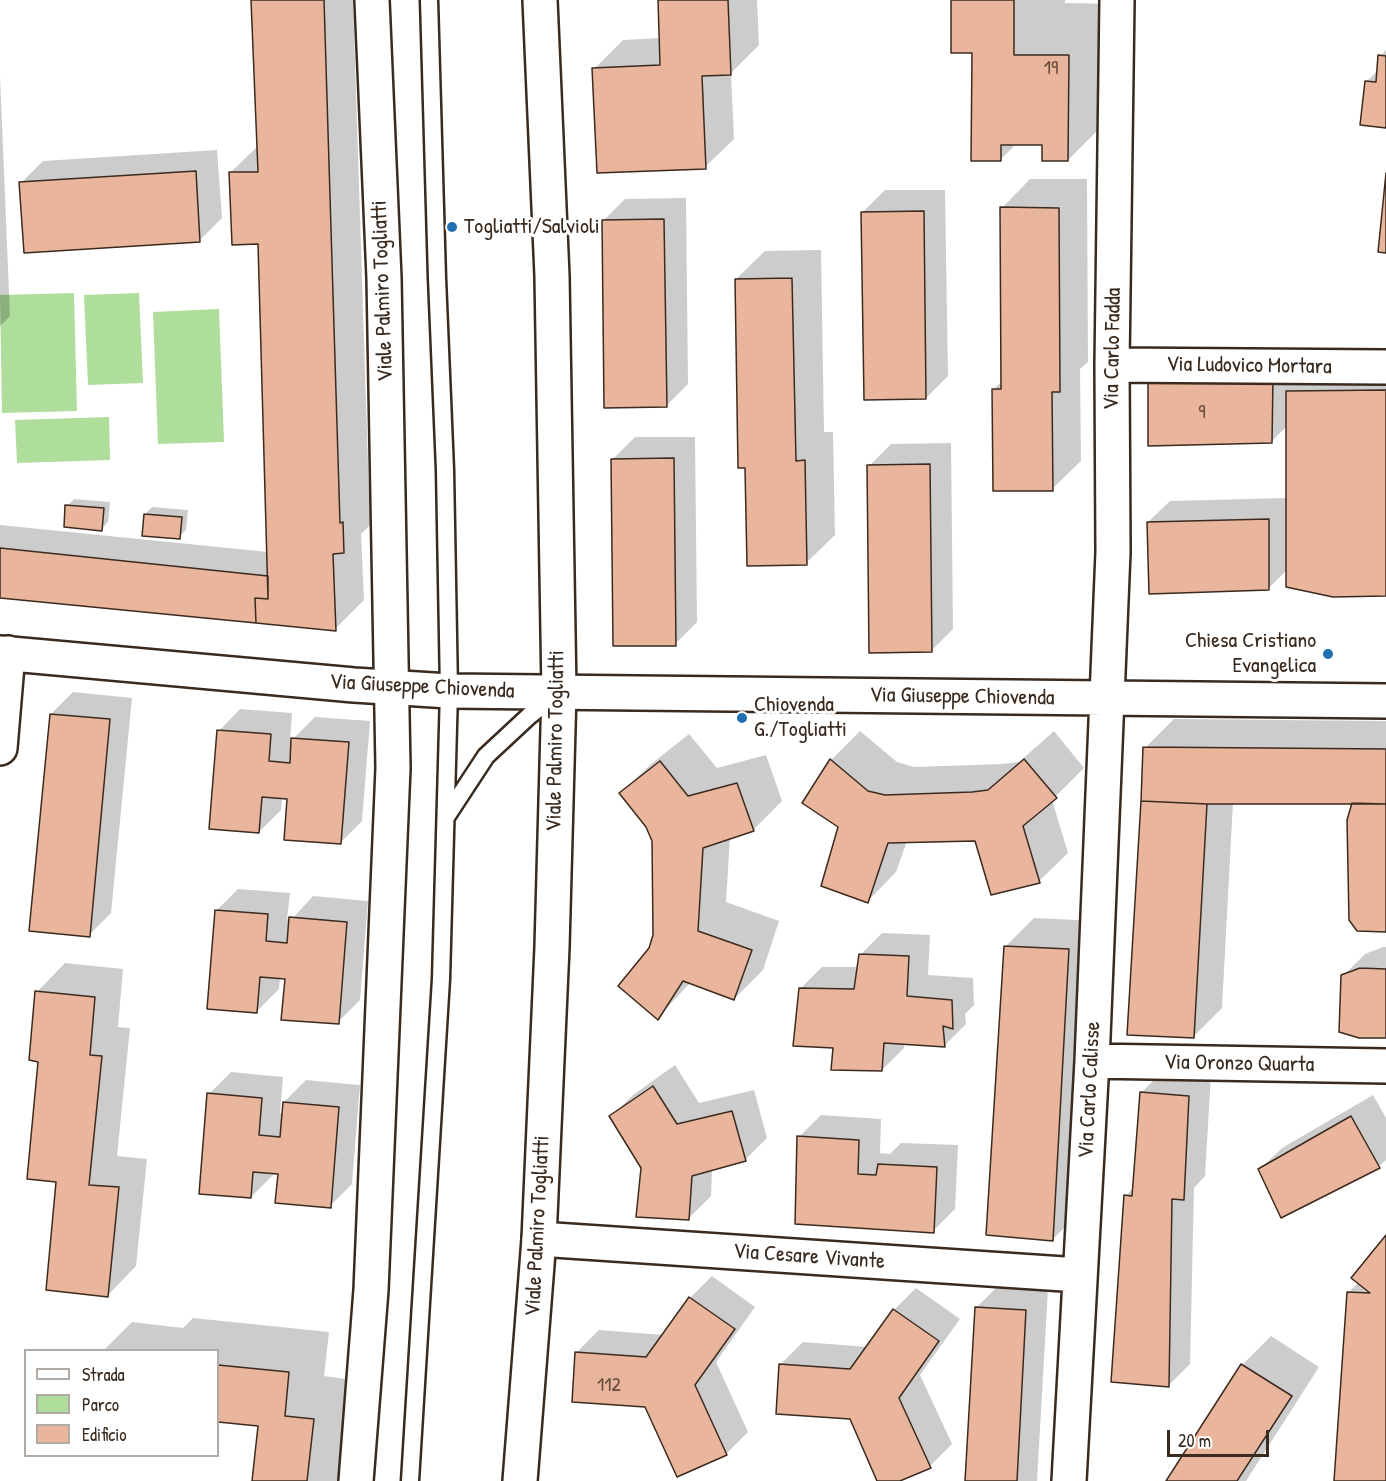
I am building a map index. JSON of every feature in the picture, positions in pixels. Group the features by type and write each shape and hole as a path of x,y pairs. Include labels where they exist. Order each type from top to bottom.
{"street":[{"name":"Viale Palmiro Togliatti","path":"356,1481 371,1290 380,1119 393,768 384,278 372,0"},
{"name":"Viale Palmiro Togliatti","path":"520,1481 539,1239 552,947 559,692 552,276 540,0"},
{"name":"Via Carlo Fadda","path":"1108,698 1113,552 1112,365 1117,0"},
{"name":"Via Ludovico Mortara","path":"1112,365 1386,367"},
{"name":"Via Giuseppe Chiovenda","path":"4,653 448,691 1386,701"},
{"path":"0,748 4,653"},
{"name":"Via Carlo Calisse","path":"1069,1481 1092,1061 1108,698"},
{"name":"Via Oronzo Quarta","path":"1092,1061 1386,1066"},
{"name":"Via Cesare Vivante","path":"539,1239 1079,1275"}],"lane":[{"path":"410,1481 440,1003 448,691 446,470 437,278 429,0"},
{"path":"446,818 486,756 559,692"}],"green space":[{"path":"74,293 77,411 2,413 0,295"},
{"path":"139,293 143,383 88,385 84,295"},
{"path":"219,309 224,442 158,444 153,312"},
{"path":"109,417 110,460 17,463 15,420"}],"building":[{"path":"251,0 324,0 340,523 343,522 344,553 333,554 336,631 256,623 255,598 268,599 258,244 232,245 229,172 258,172"},
{"path":"658,0 728,0 731,75 702,76 706,169 597,173 592,68 660,65"},
{"path":"951,0 1014,0 1014,55 1069,55 1068,161 1042,161 1042,145 1001,145 1001,161 971,161 972,53 951,53"},
{"path":"1378,55 1386,56 1386,128 1360,125 1365,81 1376,82"},
{"path":"196,171 200,242 24,253 19,182"},
{"path":"1386,173 1386,253 1378,252"},
{"path":"1000,207 1059,208 1060,392 1052,392 1053,491 993,491 992,389 1001,389"},
{"path":"924,211 926,399 864,400 861,212"},
{"path":"664,219 667,407 604,408 602,220"},
{"path":"792,278 796,461 805,460 807,565 747,566 745,468 738,468 735,279"},
{"path":"1148,375 1273,378 1272,443 1148,446"},
{"path":"1386,390 1386,596 1333,597 1286,587 1286,391"},
{"path":"674,458 676,646 613,646 611,459"},
{"path":"930,464 932,652 869,653 867,465"},
{"path":"65,505 104,508 102,531 64,527"},
{"path":"144,514 182,517 180,539 142,536"},
{"path":"1269,519 1269,590 1149,594 1147,522"},
{"path":"0,548 268,576 268,599 255,598 256,623 0,598"},
{"path":"50,714 110,719 90,937 29,931"},
{"path":"217,730 271,734 269,761 290,763 291,738 349,742 341,844 284,840 287,799 262,797 259,833 209,829"},
{"path":"1143,747 1386,749 1386,804 1207,804 1141,801"},
{"path":"830,759 868,791 885,795 988,790 1024,759 1057,798 1023,826 1040,883 991,895 975,841 888,843 868,903 821,886 838,827 802,803"},
{"path":"660,761 688,796 737,783 754,831 703,848 698,931 752,950 734,1000 683,981 658,1020 618,986 649,948 653,935 652,841 646,827 619,793"},
{"path":"1141,801 1207,804 1194,1038 1127,1035"},
{"path":"1352,803 1386,804 1386,932 1357,931 1349,920 1347,820"},
{"path":"215,910 268,914 266,941 287,943 289,917 347,922 339,1024 281,1020 285,979 260,977 257,1013 207,1009"},
{"path":"1004,946 1069,949 1053,1241 986,1235"},
{"path":"859,954 909,956 907,996 952,1000 953,1029 943,1026 945,1047 884,1043 882,1071 831,1070 833,1048 793,1046 799,988 854,989"},
{"path":"1360,968 1386,969 1386,1038 1359,1038 1339,1032 1341,975"},
{"path":"35,991 95,997 90,1055 102,1056 89,1185 119,1187 108,1297 46,1290 56,1182 27,1179 38,1062 29,1060"},
{"path":"653,1086 677,1124 732,1111 746,1161 692,1176 689,1220 636,1217 641,1168 609,1116"},
{"path":"1140,1092 1189,1096 1184,1200 1172,1199 1169,1387 1111,1382 1124,1195 1132,1196"},
{"path":"207,1093 262,1098 259,1135 280,1137 283,1102 339,1107 331,1208 275,1203 278,1174 253,1172 251,1198 199,1194"},
{"path":"1351,1116 1380,1168 1281,1218 1258,1169"},
{"path":"797,1136 859,1140 858,1174 876,1175 878,1164 937,1167 934,1233 795,1224"},
{"path":"1386,1235 1386,1481 1334,1481 1347,1292 1370,1293 1351,1278"},
{"path":"689,1297 735,1329 695,1385 727,1455 677,1477 645,1407 572,1402 575,1352 646,1357"},
{"path":"975,1307 1026,1310 1017,1481 965,1481"},
{"path":"893,1309 939,1341 899,1398 931,1468 900,1481 877,1481 850,1419 776,1414 779,1364 850,1369"},
{"path":"1241,1364 1292,1396 1237,1481 1166,1481"},
{"path":"219,1365 289,1372 285,1416 314,1419 307,1481 252,1481 258,1426 219,1422"}],"place":[{"name":"Togliatti/Salvioli","path":"452,227"},
{"name":"Chiesa Cristiano Evangelica","path":"1328,654"},
{"name":"Chiovenda G./Togliatti","path":"742,718"}]}
